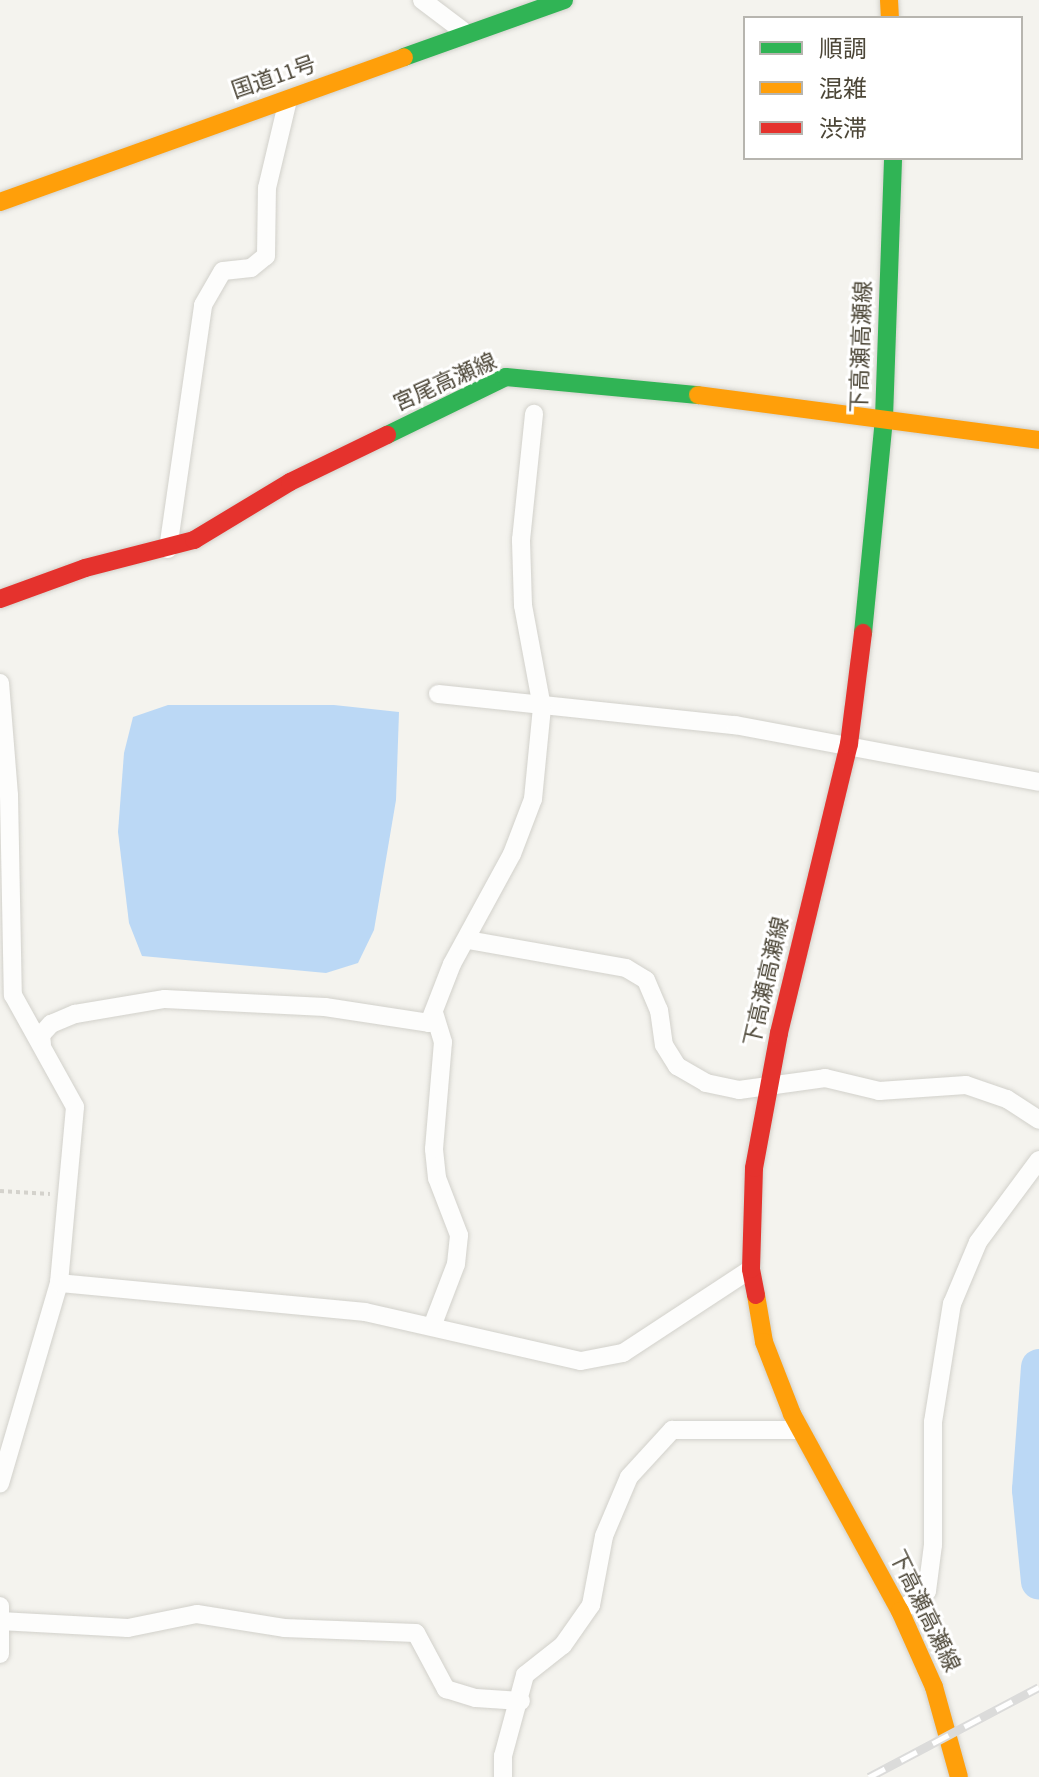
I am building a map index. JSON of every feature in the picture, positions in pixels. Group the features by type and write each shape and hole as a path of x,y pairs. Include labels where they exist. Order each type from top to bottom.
{"main road":[{"name":"国道11号","path":"0,202 564,0"},
{"name":"下高瀬高瀬線","path":"893,160 884,418 849,744 769,1087 754,1168 751,1269 764,1342 800,1430 900,1611 934,1687 959,1777"},
{"name":"宮尾高瀬線","path":"0,599 85,568 168,549 204,535 290,482 506,377 884,418 1039,440"}],"street":[{"path":"422,0 467,34"},
{"path":"168,549 203,305 223,271 251,268 266,256 267,188 288,100"},
{"path":"42,1045 41,1035 51,1024 129,1002 325,1007 429,1023 452,964 468,940 512,854 533,799 542,707 523,605 521,540 534,414"},
{"path":"0,683 13,995 75,1107 64,1195 59,1283 0,1483"},
{"path":"438,694 735,725 1039,782"},
{"path":"468,940 626,968 646,980 659,1010 664,1045 677,1066 706,1083 739,1090 825,1078 879,1091 966,1085 1007,1099 1039,1120"},
{"path":"433,1324 456,1264 459,1235 437,1178 435,1123 443,1042 434,1012"},
{"path":"900,1611 927,1591 933,1545 933,1422 952,1304 978,1242 1039,1160"},
{"path":"59,1283 365,1312 433,1324 581,1361 623,1353 751,1269"},
{"path":"503,1777 503,1756 521,1701 525,1675 563,1645 591,1605 604,1536 629,1477 672,1430 800,1430"},
{"path":"0,1654 1,1617 128,1628 197,1614 284,1628 416,1633 446,1689 476,1698 521,1701"}],"path":[{"path":"0,1191 64,1195"}],"water":[{"path":"168,705 334,705 399,712 396,800 374,930 358,963 326,973 142,956 129,923 118,832 124,753 133,717"}],"waterway":[{"path":"1039,1367 1030,1490 1039,1582"}],"railway":[{"path":"869,1777 1039,1687"}],"traffic: fast":[{"path":"404,57 564,0"},
{"path":"863,633 884,418 893,160"},
{"path":"387,435 506,377 698,395"}],"traffic: slow":[{"path":"889,0 890,16"},
{"path":"0,202 404,57"},
{"path":"698,395 1039,440"},
{"path":"756,1295 764,1342 792,1414 900,1611 934,1687 959,1777"}],"traffic: jam":[{"path":"0,599 85,568 194,540 290,482 387,435"},
{"path":"756,1295 751,1269 754,1168 779,1033 849,744 863,633"}]}
